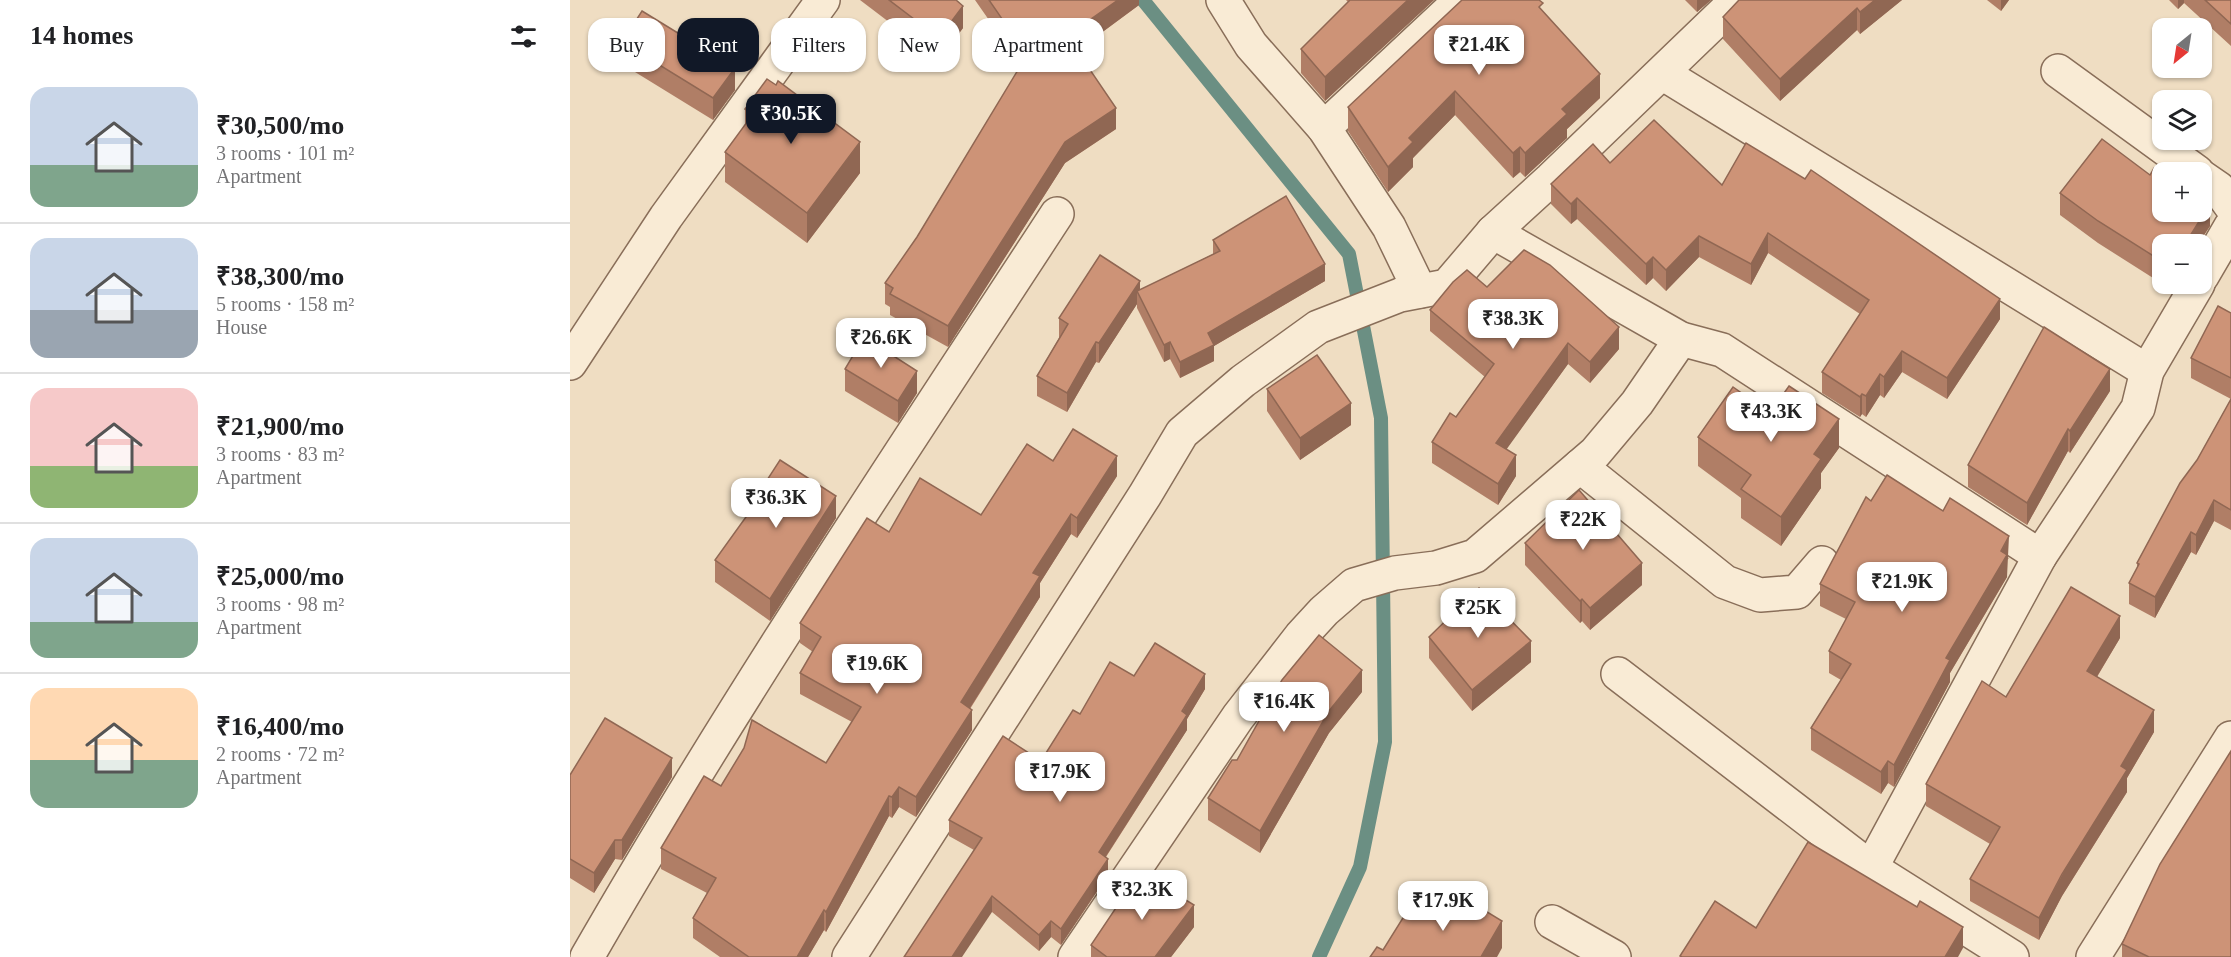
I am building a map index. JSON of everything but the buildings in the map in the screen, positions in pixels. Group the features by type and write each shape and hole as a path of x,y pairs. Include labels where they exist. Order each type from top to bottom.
{"street":[{"path":"570,363 666,217 823,0"},
{"path":"1223,0 1251,45 1324,128 1389,227 1420,291"},
{"path":"1324,128 1461,0"},
{"path":"849,957 1145,495 1182,433 1243,381 1309,333 1379,303 1447,286 1493,232 1737,0"},
{"path":"2058,71 2216,182"},
{"path":"1662,73 2147,371"},
{"path":"587,957 630,882 840,545 1057,214"},
{"path":"2212,259 2231,226"},
{"path":"1493,232 1681,339 1722,350 2040,556"},
{"path":"1871,868 2040,556 2138,408 2147,371 2192,294"},
{"path":"1075,957 1238,717 1324,610 1354,585 1395,573 1436,568 1475,556 1595,453 1637,403 1681,339"},
{"path":"1580,466 1725,582 1760,595 1797,592 1822,563"},
{"path":"1618,674 1871,868 2012,957"},
{"path":"2093,957 2231,738"},
{"path":"1552,922 1614,957"}],"waterway":[{"path":"1143,0 1349,254 1381,418 1385,742 1360,867 1319,957"}]}
